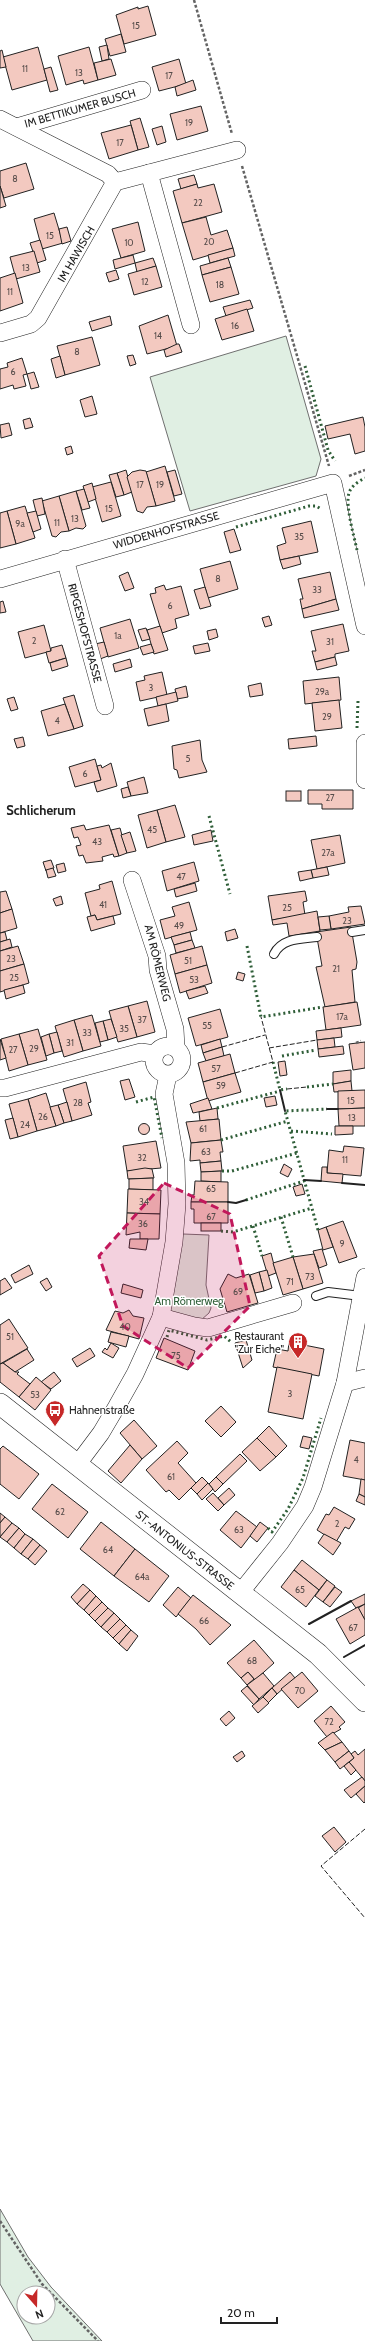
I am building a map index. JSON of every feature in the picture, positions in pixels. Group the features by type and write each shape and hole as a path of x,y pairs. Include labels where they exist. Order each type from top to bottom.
{"street":[{"name":"IM BETTIKUMER BUSCH","path":"17,127 142,90"},
{"name":"IM BETTIKUMER BUSCH","path":"0,118 108,174 116,182"},
{"path":"116,182 237,150"},
{"path":"149,173 191,325"},
{"name":"IM HAWISCH","path":"0,333 31,324 38,318 116,182"},
{"path":"333,483 365,626"},
{"name":"WIDDENHOFSTRASSE","path":"0,579 65,559 333,483"},
{"name":"RIPGESHOFSTRASSE","path":"65,559 105,706"},
{"path":"365,743 365,780"},
{"name":"AM RÖMERWEG","path":"132,880 157,956 158,970 175,1029 176,1048 182,1056 182,1065 176,1072 168,1075"},
{"path":"77,1465 101,1433 117,1406 135,1374 161,1317 174,1242 177,1204 176,1163 164,1094 168,1075 157,1069 154,1060 155,1054 164,1046 176,1048"},
{"path":"0,1088 5,1088 141,1052 155,1054"},
{"path":"240,1593 280,1543 305,1506 315,1480 344,1383 365,1277"},
{"path":"161,1317 194,1326 208,1328 293,1303"},
{"path":"344,1383 365,1378"},
{"name":"ST.-ANTONIUS-STRASSE","path":"0,1404 318,1654 365,1701"}],"lane":[{"path":"352,932 365,930"},
{"path":"274,954 278,946 285,942 317,937"},
{"path":"316,1296 328,1292 361,1296"}],"path":[{"path":"194,0 333,483"},
{"path":"356,1043 361,1041"},
{"path":"0,2221 42,2284 98,2341"}],"highlighted area":[{"path":"164,1183 230,1214 250,1306 188,1368 123,1326 99,1256"}],"green space":[{"path":"286,336 321,459 316,476 190,511 150,377"},
{"name":"Am Römerweg","path":"183,1234 209,1235 206,1285 211,1308 209,1313 201,1320 169,1315 178,1237"},
{"path":"0,2209 28,2257 49,2285 16,2285 16,2312 0,2284"},
{"path":"56,2292 102,2341 33,2341 24,2325 56,2325"}],"building":[{"path":"148,6 156,35 124,44 116,15 138,7 138,9"},
{"path":"121,34 126,52 110,56 105,39"},
{"path":"107,45 109,59 102,61 99,47"},
{"path":"38,47 47,80 12,90 3,57"},
{"path":"89,47 98,80 84,84 83,80 66,85 58,56"},
{"path":"2,50 6,67 0,68 0,51"},
{"path":"111,59 116,75 98,80 94,63"},
{"path":"179,59 186,84 159,91 152,67"},
{"path":"51,67 58,90 50,92 44,69"},
{"path":"193,80 196,90 177,96 175,87"},
{"path":"201,106 208,131 177,140 170,114"},
{"path":"140,118 149,147 138,150 130,121"},
{"path":"131,125 138,150 109,159 101,133"},
{"path":"162,126 166,142 157,145 152,129"},
{"path":"26,163 34,189 4,198 0,186 0,171"},
{"path":"194,175 197,184 181,189 178,179"},
{"path":"197,184 198,188 214,184 222,212 182,223 173,191"},
{"path":"0,186 6,206 0,208"},
{"path":"54,213 63,243 42,249 34,219"},
{"path":"206,217 211,235 227,230 233,248 193,260 182,223"},
{"path":"138,222 145,251 121,258 112,229"},
{"path":"67,227 71,241 62,244 59,229"},
{"path":"40,240 46,260 37,263 30,243"},
{"path":"233,248 235,256 210,263 208,255"},
{"path":"34,251 40,272 16,279 10,257"},
{"path":"133,255 135,263 115,269 113,260"},
{"path":"153,258 156,266 137,272 135,263"},
{"path":"228,258 231,267 202,275 200,266"},
{"path":"156,266 162,287 134,295 128,274"},
{"path":"231,267 239,294 210,302 202,275"},
{"path":"116,270 119,279 109,282 106,273"},
{"path":"15,273 23,303 0,311 0,278"},
{"path":"250,300 253,308 226,316 223,307"},
{"path":"247,309 254,331 222,340 215,319"},
{"path":"168,315 177,346 147,354 139,326"},
{"path":"110,316 112,325 92,331 89,322"},
{"path":"92,337 100,365 65,375 57,346"},
{"path":"179,344 182,352 166,357 164,350"},
{"path":"133,355 136,364 130,366 127,356"},
{"path":"60,356 65,375 56,378 51,359"},
{"path":"22,358 27,374 23,375 26,386 14,389 13,385 0,389 0,369 8,367 7,363"},
{"path":"34,372 39,387 31,389 27,374"},
{"path":"92,396 97,414 85,417 80,400"},
{"path":"363,417 365,427 365,451 355,454 350,434 328,439 325,426"},
{"path":"30,418 33,427 25,429 23,420"},
{"path":"9,423 12,435 1,438 0,425"},
{"path":"71,446 73,453 67,455 65,448"},
{"path":"165,466 175,501 156,506 146,472"},
{"path":"126,470 132,492 124,495 117,473"},
{"path":"140,470 146,471 156,506 147,507 143,513 137,511 127,477 132,472"},
{"path":"175,470 182,494 174,496 167,472"},
{"path":"117,473 124,495 116,497 109,475"},
{"path":"111,482 121,516 102,522 92,487"},
{"path":"92,483 96,499 88,502 83,486"},
{"path":"84,489 90,508 82,510 76,491"},
{"path":"76,491 86,526 83,529 76,528 69,531 59,496"},
{"path":"59,496 69,531 61,532 56,537 52,536 42,501"},
{"path":"42,498 45,514 37,516 33,500"},
{"path":"25,506 35,538 16,544 7,511"},
{"path":"7,511 16,544 0,548 0,513"},
{"path":"36,511 41,529 33,532 27,513"},
{"path":"311,521 318,552 280,560 277,546 286,543 282,528"},
{"path":"234,529 241,550 230,553 224,532"},
{"path":"299,556 301,564 283,569 280,560"},
{"path":"230,561 238,589 208,598 200,569"},
{"path":"128,572 134,588 125,591 119,576"},
{"path":"330,572 336,599 302,609 300,599 303,599 298,579"},
{"path":"164,585 166,590 181,586 189,615 175,619 177,628 162,633 150,594 156,593 155,588"},
{"path":"205,587 211,606 200,609 194,590"},
{"path":"336,599 339,610 304,618 302,609"},
{"path":"3,601 6,612 0,613 0,602"},
{"path":"269,616 272,625 265,627 262,618"},
{"path":"130,619 139,648 108,657 100,628"},
{"path":"343,624 349,651 335,654 335,657 315,662 312,651 316,651 311,631"},
{"path":"44,625 51,651 25,658 18,632"},
{"path":"160,626 168,650 154,654 147,630"},
{"path":"146,628 150,639 142,641 138,630"},
{"path":"216,629 218,637 209,640 207,631"},
{"path":"104,642 108,656 100,659 95,644"},
{"path":"208,643 210,651 195,654 193,646"},
{"path":"151,644 154,652 143,655 140,647"},
{"path":"62,645 66,658 49,663 46,652 51,651 51,648"},
{"path":"335,657 337,665 317,670 315,662"},
{"path":"66,658 68,666 52,671 50,663"},
{"path":"130,659 132,667 115,672 113,664"},
{"path":"162,672 167,695 140,701 136,682 145,680 144,676"},
{"path":"339,677 341,700 305,704 303,681"},
{"path":"261,683 263,695 250,697 248,686"},
{"path":"186,686 188,697 177,699 175,689"},
{"path":"176,692 178,701 158,706 156,697"},
{"path":"74,695 83,726 74,729 63,698"},
{"path":"14,697 18,709 11,711 7,699"},
{"path":"339,700 342,728 315,731 312,703"},
{"path":"65,704 74,729 48,736 41,711"},
{"path":"166,704 169,721 148,726 144,709"},
{"path":"316,736 317,746 289,749 288,739"},
{"path":"23,737 25,746 17,748 14,739"},
{"path":"200,740 202,760 207,772 179,778 177,770 174,769 172,746"},
{"path":"95,759 101,780 75,787 69,767"},
{"path":"111,763 117,786 97,792 94,782 101,780 97,766 101,765 102,768"},
{"path":"144,777 148,793 131,796 127,782"},
{"path":"128,787 131,796 123,798 121,789"},
{"path":"308,790 353,790 353,809 322,809 322,804 308,804"},
{"path":"286,791 301,791 301,801 286,801"},
{"path":"175,805 185,837 166,842 157,810"},
{"path":"157,810 166,842 147,848 138,815"},
{"path":"84,825 86,830 109,825 119,856 114,857 113,854 102,857 103,861 86,863 83,855 79,856 76,846 81,845 78,837 74,838 71,828"},
{"path":"120,828 127,853 119,856 111,830"},
{"path":"211,830 213,841 194,845 192,835"},
{"path":"130,832 136,851 127,853 121,835"},
{"path":"340,835 345,863 317,869 311,840"},
{"path":"51,860 54,868 46,871 43,862"},
{"path":"194,862 199,881 167,891 162,871"},
{"path":"64,863 66,871 58,873 56,865"},
{"path":"327,867 329,875 313,878 311,870"},
{"path":"53,868 56,876 48,878 46,870"},
{"path":"311,870 313,878 300,881 298,872"},
{"path":"112,881 121,914 97,920 95,915 91,916 85,893 100,889 99,885"},
{"path":"195,883 197,891 176,897 174,889"},
{"path":"6,891 12,909 0,913 0,892"},
{"path":"305,891 307,901 303,902 305,915 272,920 268,896"},
{"path":"61,896 63,904 56,906 53,899"},
{"path":"189,902 197,930 165,939 160,920 175,916 172,907"},
{"path":"361,906 365,924 331,929 329,916 349,912 348,907"},
{"path":"12,909 17,928 0,933 0,913"},
{"path":"317,911 320,931 289,936 287,923 273,925 272,920"},
{"path":"95,915 97,920 113,916 115,924 91,931 87,917"},
{"path":"329,916 331,929 320,930 318,917"},
{"path":"351,927 357,962 356,969 352,970 355,1002 325,1007 316,967 322,966 316,932"},
{"path":"235,929 238,938 227,941 225,932"},
{"path":"5,932 7,940 0,942 0,933"},
{"path":"190,932 192,940 174,945 171,937"},
{"path":"10,939 12,947 0,951 0,942"},
{"path":"192,940 195,948 176,953 174,945"},
{"path":"18,946 24,964 0,971 0,951"},
{"path":"202,946 207,965 175,974 170,955"},
{"path":"24,964 29,983 0,992 0,971"},
{"path":"207,965 212,983 180,993 175,974"},
{"path":"238,972 245,974 243,981 236,979"},
{"path":"23,985 25,993 6,999 4,990"},
{"path":"205,986 208,993 189,999 186,991"},
{"path":"147,1001 155,1032 137,1037 128,1006"},
{"path":"357,1002 361,1025 326,1030 323,1007"},
{"path":"128,1006 137,1037 118,1042 109,1011"},
{"path":"220,1009 228,1037 196,1046 188,1018"},
{"path":"92,1015 101,1046 83,1051 74,1020"},
{"path":"111,1019 117,1037 108,1040 103,1021"},
{"path":"74,1020 83,1051 64,1057 55,1026"},
{"path":"103,1021 108,1040 100,1042 95,1023"},
{"path":"341,1028 342,1037 317,1040 316,1031"},
{"path":"38,1029 47,1060 28,1065 19,1034"},
{"path":"57,1032 62,1051 54,1053 49,1034"},
{"path":"19,1034 28,1065 9,1071 1,1039"},
{"path":"49,1034 54,1053 46,1056 41,1037"},
{"path":"334,1038 335,1047 318,1049 317,1040"},
{"path":"0,1039 6,1058 0,1060"},
{"path":"220,1039 222,1047 203,1053 201,1045"},
{"path":"365,1042 365,1068 353,1070 349,1044"},
{"path":"343,1046 344,1054 319,1057 318,1049"},
{"path":"222,1047 224,1056 206,1061 203,1053"},
{"path":"230,1054 235,1073 203,1082 198,1063"},
{"path":"285,1061 287,1075 280,1076 278,1062"},
{"path":"351,1070 351,1081 333,1084 333,1072"},
{"path":"235,1073 241,1092 208,1101 203,1082"},
{"path":"129,1079 135,1097 125,1100 120,1081"},
{"path":"351,1081 352,1091 334,1092 333,1084"},
{"path":"86,1082 91,1102 88,1103 92,1115 72,1121 63,1089"},
{"path":"365,1090 365,1108 338,1109 338,1091"},
{"path":"46,1093 56,1126 37,1131 28,1099"},
{"path":"275,1096 277,1105 266,1107 264,1098"},
{"path":"208,1098 212,1109 193,1113 190,1104"},
{"path":"28,1099 37,1131 18,1137 9,1104"},
{"path":"67,1102 72,1121 64,1123 58,1105"},
{"path":"58,1105 64,1123 56,1126 50,1107"},
{"path":"217,1108 218,1119 200,1121 199,1112"},
{"path":"365,1108 365,1126 339,1126 338,1109"},
{"path":"13,1118 18,1137 10,1139 5,1120"},
{"path":"219,1119 221,1140 191,1143 186,1122"},
{"path":"144,1123 148,1125 150,1129 148,1133 144,1135 140,1133 138,1129 140,1125"},
{"path":"335,1126 353,1126 353,1134 335,1135"},
{"path":"221,1140 223,1152 220,1152 221,1161 200,1163 200,1160 190,1161 191,1143"},
{"path":"156,1141 161,1168 127,1171 123,1146"},
{"path":"344,1146 364,1148 361,1176 327,1173 329,1150 343,1152"},
{"path":"221,1161 222,1171 201,1172 200,1163"},
{"path":"284,1164 292,1169 288,1177 280,1173"},
{"path":"322,1167 327,1167 327,1173 343,1174 342,1183 321,1181"},
{"path":"145,1168 152,1169 154,1178 128,1179 127,1171"},
{"path":"221,1171 221,1182 201,1181 201,1172"},
{"path":"153,1178 153,1190 129,1189 129,1179"},
{"path":"195,1181 228,1182 228,1202 191,1202 192,1195 194,1195"},
{"path":"302,1184 305,1194 296,1196 293,1187"},
{"path":"128,1189 161,1190 160,1214 127,1213"},
{"path":"191,1202 228,1202 228,1223 194,1223 194,1209 191,1209"},
{"path":"127,1213 160,1214 159,1239 140,1239 140,1232 126,1235"},
{"path":"343,1221 357,1257 339,1263 326,1227"},
{"path":"201,1223 221,1223 221,1231 201,1231"},
{"path":"326,1227 333,1247 323,1250 318,1230"},
{"path":"130,1239 148,1239 146,1250 129,1248"},
{"path":"322,1249 327,1265 319,1268 313,1251"},
{"path":"271,1253 276,1273 268,1276 262,1256"},
{"path":"314,1254 323,1283 303,1289 293,1257"},
{"path":"293,1257 303,1289 283,1295 273,1263"},
{"path":"29,1265 33,1274 15,1283 11,1275"},
{"path":"267,1270 272,1288 264,1291 259,1272"},
{"path":"259,1272 264,1291 255,1293 250,1275"},
{"path":"228,1274 236,1278 249,1274 258,1303 227,1312 220,1289"},
{"path":"5,1278 12,1288 0,1295 0,1281"},
{"path":"47,1278 52,1287 46,1291 40,1282"},
{"path":"123,1284 143,1290 141,1298 121,1293"},
{"path":"129,1310 133,1316 144,1318 139,1339 106,1330 115,1311 123,1313"},
{"path":"9,1319 28,1348 0,1364 0,1325"},
{"path":"111,1332 129,1336 126,1347 108,1342"},
{"path":"164,1338 195,1351 188,1370 156,1358"},
{"path":"246,1340 252,1360 243,1368 235,1343"},
{"name":"Restaurant \"Zur Eiche\"","path":"289,1342 324,1349 319,1376 273,1367 277,1349 288,1351"},
{"path":"111,1343 119,1348 113,1358 102,1352 105,1348 107,1350"},
{"path":"90,1348 95,1356 77,1367 72,1359"},
{"path":"27,1349 34,1360 15,1372 3,1363"},
{"path":"3,1363 15,1372 19,1372 17,1374 30,1384 19,1397 0,1382 0,1364"},
{"path":"277,1367 312,1374 303,1419 268,1412"},
{"path":"54,1372 61,1381 51,1389 41,1382"},
{"path":"36,1377 51,1390 35,1410 19,1397"},
{"path":"221,1406 236,1422 221,1437 205,1421"},
{"path":"134,1420 157,1446 142,1459 120,1433"},
{"path":"269,1426 287,1446 276,1457 257,1438"},
{"path":"303,1436 312,1438 309,1449 300,1447"},
{"path":"257,1438 276,1457 260,1471 242,1452"},
{"path":"350,1440 365,1443 365,1480 343,1476"},
{"path":"177,1441 188,1453 178,1463 196,1483 179,1500 169,1490 166,1492 146,1470"},
{"path":"130,1445 142,1459 121,1483 108,1471"},
{"path":"3,1446 39,1474 19,1499 0,1484 0,1449"},
{"path":"240,1454 247,1461 223,1484 216,1477"},
{"path":"202,1477 208,1483 197,1494 191,1488"},
{"path":"216,1477 223,1484 215,1492 209,1484"},
{"path":"361,1479 365,1480 365,1497 359,1494"},
{"path":"208,1483 213,1489 202,1500 197,1494"},
{"path":"52,1484 88,1512 68,1538 32,1509"},
{"path":"229,1488 235,1495 224,1505 218,1498"},
{"path":"213,1493 224,1505 218,1511 206,1499"},
{"path":"359,1494 365,1497 365,1505 356,1501"},
{"path":"334,1507 355,1519 349,1529 345,1527 336,1542 317,1530 326,1514 329,1515"},
{"path":"236,1511 257,1527 241,1548 220,1530"},
{"path":"0,1513 5,1517 0,1523"},
{"path":"5,1517 12,1523 0,1537 0,1523"},
{"path":"101,1522 135,1549 114,1576 80,1549"},
{"path":"260,1522 268,1528 257,1542 250,1536"},
{"path":"12,1523 19,1528 7,1542 0,1537"},
{"path":"19,1528 25,1534 14,1548 7,1542"},
{"path":"25,1534 33,1539 21,1554 14,1548"},
{"path":"324,1534 341,1543 333,1555 318,1543"},
{"path":"33,1539 40,1545 28,1559 21,1554"},
{"path":"40,1545 47,1551 35,1565 28,1559"},
{"path":"135,1549 169,1576 149,1602 114,1576"},
{"path":"302,1560 327,1580 319,1590 294,1570"},
{"path":"294,1570 319,1590 306,1607 281,1587"},
{"path":"327,1580 335,1586 323,1602 315,1596"},
{"path":"83,1584 90,1590 77,1604 71,1597"},
{"path":"178,1587 191,1598 176,1617 163,1605"},
{"path":"335,1587 342,1592 330,1607 323,1602"},
{"path":"90,1590 96,1596 84,1610 77,1604"},
{"path":"365,1594 365,1604 356,1608 351,1601"},
{"path":"193,1595 231,1625 210,1645 196,1629 178,1614"},
{"path":"96,1596 102,1602 89,1615 84,1610"},
{"path":"102,1602 108,1608 95,1621 89,1615"},
{"path":"365,1604 365,1620 358,1608"},
{"path":"358,1607 365,1620 365,1635 350,1644 336,1619"},
{"path":"108,1608 114,1613 101,1627 95,1621"},
{"path":"114,1613 120,1619 107,1632 101,1627"},
{"path":"120,1619 126,1625 113,1638 107,1632"},
{"path":"126,1625 131,1630 119,1644 113,1638"},
{"path":"131,1630 138,1636 127,1651 119,1644"},
{"path":"254,1640 274,1663 255,1680 248,1672 241,1678 227,1663"},
{"path":"248,1672 254,1679 247,1685 241,1678"},
{"path":"290,1672 295,1678 277,1694 272,1688"},
{"path":"302,1672 318,1691 298,1708 281,1689"},
{"path":"263,1673 274,1686 259,1699 247,1685"},
{"path":"247,1686 259,1699 254,1705 241,1691"},
{"path":"272,1688 277,1694 268,1703 263,1697"},
{"path":"263,1697 269,1703 258,1713 252,1706"},
{"path":"331,1706 345,1722 339,1727 341,1729 327,1737 314,1721"},
{"path":"229,1711 235,1718 226,1726 220,1719"},
{"path":"333,1732 342,1742 325,1750 318,1743"},
{"path":"342,1742 349,1751 335,1762 325,1750"},
{"path":"365,1749 365,1781 349,1762 354,1758 351,1754 355,1751 358,1755"},
{"path":"242,1751 245,1756 237,1762 233,1757"},
{"path":"349,1751 354,1758 340,1769 335,1762"},
{"path":"349,1762 356,1770 351,1775 344,1766"},
{"path":"362,1777 365,1781 365,1786 351,1798 344,1790"},
{"path":"365,1786 365,1802 364,1803 356,1794"},
{"path":"334,1827 346,1842 335,1852 322,1836"}],"hedge":[{"path":"305,366 328,450 335,461"},
{"path":"357,550 350,521 348,498 353,486 365,478"},
{"path":"236,527 309,506 316,506 321,509"},
{"path":"357,728 358,701"},
{"path":"209,816 230,894"},
{"path":"247,946 261,1017 323,1007"},
{"path":"282,1056 316,1050"},
{"path":"273,1062 280,1090 287,1089"},
{"path":"307,1087 333,1084"},
{"path":"217,1108 280,1091"},
{"path":"136,1102 154,1097 162,1138"},
{"path":"318,1230 285,1111 327,1109"},
{"path":"221,1140 288,1121"},
{"path":"291,1131 332,1134"},
{"path":"222,1171 232,1171 297,1153"},
{"path":"246,1200 304,1181"},
{"path":"221,1231 233,1232 312,1208"},
{"path":"281,1217 293,1257"},
{"path":"253,1226 262,1256"},
{"path":"167,1337 169,1330 207,1340 224,1336 231,1342"},
{"path":"268,1528 272,1532 288,1509 303,1478 321,1418"}],"fence":[{"path":"235,1073 273,1062 261,1017"},
{"path":"222,1047 265,1035"},
{"path":"269,1048 317,1040"},
{"path":"287,1089 307,1087"},
{"path":"365,1829 321,1866 365,1918"}],"wall":[{"path":"280,1090 285,1111"},
{"path":"327,1109 338,1109"},
{"path":"304,1180 321,1181"},
{"path":"342,1183 365,1185"},
{"path":"228,1202 236,1203 246,1200"},
{"path":"309,1624 351,1601"},
{"path":"344,1657 365,1645"}],"place":[{"name":"Restaurant \"Zur Eiche\"","path":"298,1359"},
{"name":"Hahnenstraße","path":"55,1427"}],"district":[{"name":"Schlicherum","path":"41,810"}]}
